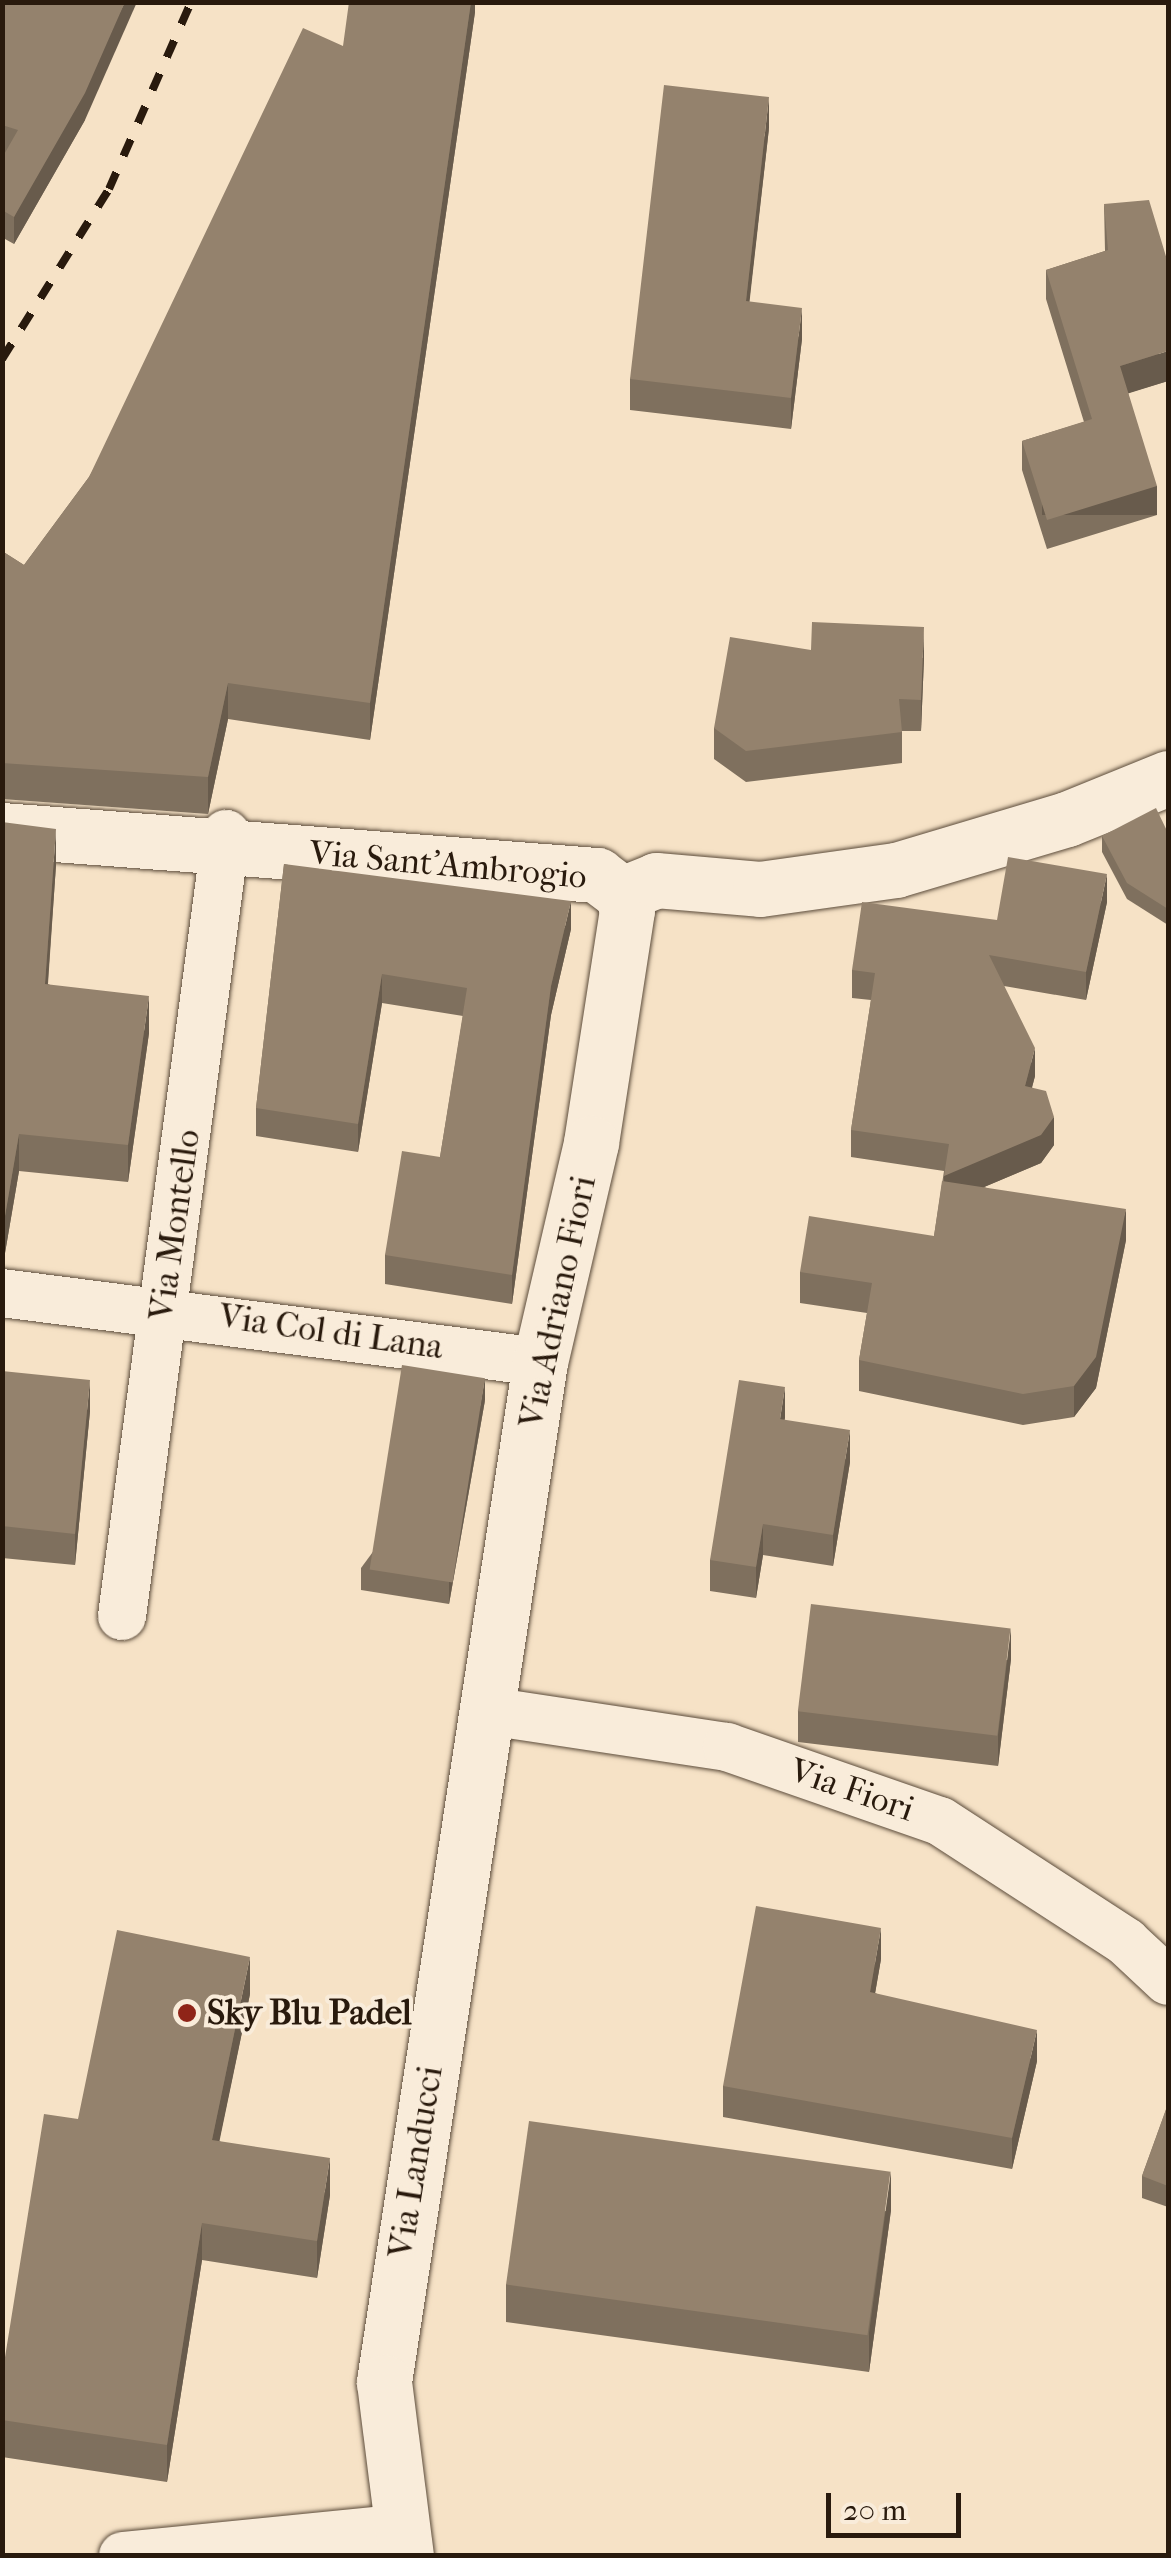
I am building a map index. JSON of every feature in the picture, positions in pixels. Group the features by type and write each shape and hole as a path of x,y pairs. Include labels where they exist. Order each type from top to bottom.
{"street":[{"name":"Via Sant'Ambrogio","path":"2,830 226,841 597,875 622,894 656,880 760,889 896,870 1067,820 1168,778"},
{"name":"Via Montello","path":"122,1616 226,841"},
{"name":"Via Adriano Fiori","path":"489,1711 540,1362 591,1143 628,928 622,894"},
{"name":"Via Col di Lana","path":"2,1292 164,1308 540,1362"},
{"name":"Via Fiori","path":"489,1711 727,1747 940,1821 1126,1942 1168,1981"},
{"name":"Via Landucci","path":"404,2542 384,2382 489,1711"},
{"path":"123,2556 404,2542"}],"building":[{"path":"2,2 125,2 85,93 14,217 2,210 2,158 18,130 2,125"},
{"path":"349,2 471,2 370,703 228,683 208,777 2,763 2,551 24,565 89,477 303,28 343,46"},
{"path":"664,85 769,97 746,301 802,308 791,398 630,379"},
{"path":"1149,200 1168,263 1168,351 1120,366 1157,486 1047,520 1022,441 1092,419 1046,270 1108,250 1104,204"},
{"path":"812,622 924,627 921,700 899,699 902,732 746,751 714,728 730,637 811,650"},
{"path":"1156,808 1168,833 1168,909 1127,883 1102,836"},
{"path":"2,822 56,829 45,984 149,996 128,1145 19,1134 5,1216 2,1216"},
{"path":"1008,857 1107,874 1086,972 989,955 1035,1048 1025,1086 1046,1091 1054,1117 1041,1135 944,1176 949,1144 851,1130 875,973 852,970 862,902 997,920"},
{"path":"284,864 571,901 551,986 512,1275 385,1255 402,1151 440,1157 467,988 382,974 358,1124 256,1108"},
{"path":"942,1181 1126,1209 1096,1357 1074,1386 1023,1394 859,1360 872,1283 800,1272 809,1216 934,1236"},
{"path":"402,1365 485,1378 453,1583 370,1569"},
{"path":"2,1371 90,1380 75,1534 2,1526"},
{"path":"739,1380 785,1387 780,1419 850,1430 833,1535 763,1524 756,1567 710,1560"},
{"path":"811,1604 1011,1628 997,1736 798,1711"},
{"path":"756,1906 881,1928 870,1992 1037,2030 1012,2138 723,2086"},
{"path":"117,1930 250,1957 212,2140 330,2158 317,2241 202,2223 167,2445 2,2420 2,2376 44,2114 78,2119"},
{"path":"1168,2104 1168,2186 1142,2176"},
{"path":"529,2121 890,2172 867,2335 506,2284"}],"railway":[{"path":"2,359 109,189 191,2"}],"place":[{"name":"Sky Blu Padel","path":"187,2013"}]}
